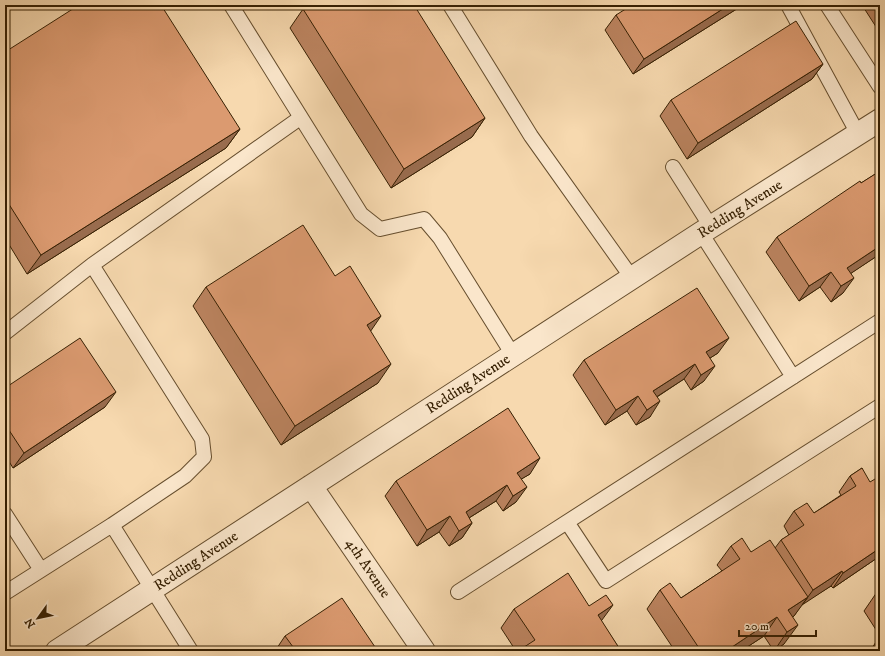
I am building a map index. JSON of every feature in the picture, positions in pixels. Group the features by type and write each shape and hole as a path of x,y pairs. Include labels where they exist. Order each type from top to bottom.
{"street":[{"name":"Redding Avenue","path":"57,651 512,355 880,120"},
{"name":"4th Avenue","path":"311,486 424,651"}],"lane":[{"path":"231,5 361,214 380,229 424,219 440,238 512,355"},
{"path":"450,5 531,136 632,278"},
{"path":"788,5 858,134"},
{"path":"827,5 880,87"},
{"path":"5,333 92,265 300,118"},
{"path":"673,167 706,230 793,378"},
{"path":"5,593 186,476 204,457 202,439 92,265"},
{"path":"458,592 880,321"},
{"path":"567,522 606,582 880,406"},
{"path":"5,514 41,570"},
{"path":"112,525 191,651"}],"building":[{"path":"79,5 161,5 240,129 41,255 5,198 5,52"},
{"path":"309,5 414,5 485,118 404,169 303,9"},
{"path":"632,5 729,5 644,59 616,15"},
{"path":"796,21 823,64 698,143 671,100"},
{"path":"880,171 880,246 847,268 854,278 841,286 831,272 809,286 777,237 860,181 861,183"},
{"path":"303,225 335,276 350,266 381,316 367,325 391,364 295,426 206,287"},
{"path":"697,288 729,338 706,352 715,366 701,375 695,364 653,391 660,401 647,410 638,396 616,410 584,360"},
{"path":"80,338 116,392 24,453 5,424 5,388"},
{"path":"508,408 540,458 517,473 527,487 513,496 507,485 466,512 472,523 459,531 450,516 427,530 396,481"},
{"path":"862,468 870,482 880,476 880,548 843,573 842,571 813,590 781,540 804,525 794,511 807,503 814,513 856,486 850,476"},
{"path":"742,538 751,552 770,540 808,597 788,610 798,625 787,632 777,617 726,651 701,651 660,590 670,583 681,598 740,559 731,546"},
{"path":"568,573 589,606 606,595 613,605 598,615 621,651 518,651 535,640 514,609"},
{"path":"342,598 375,647 369,651 296,651 285,636"}]}
